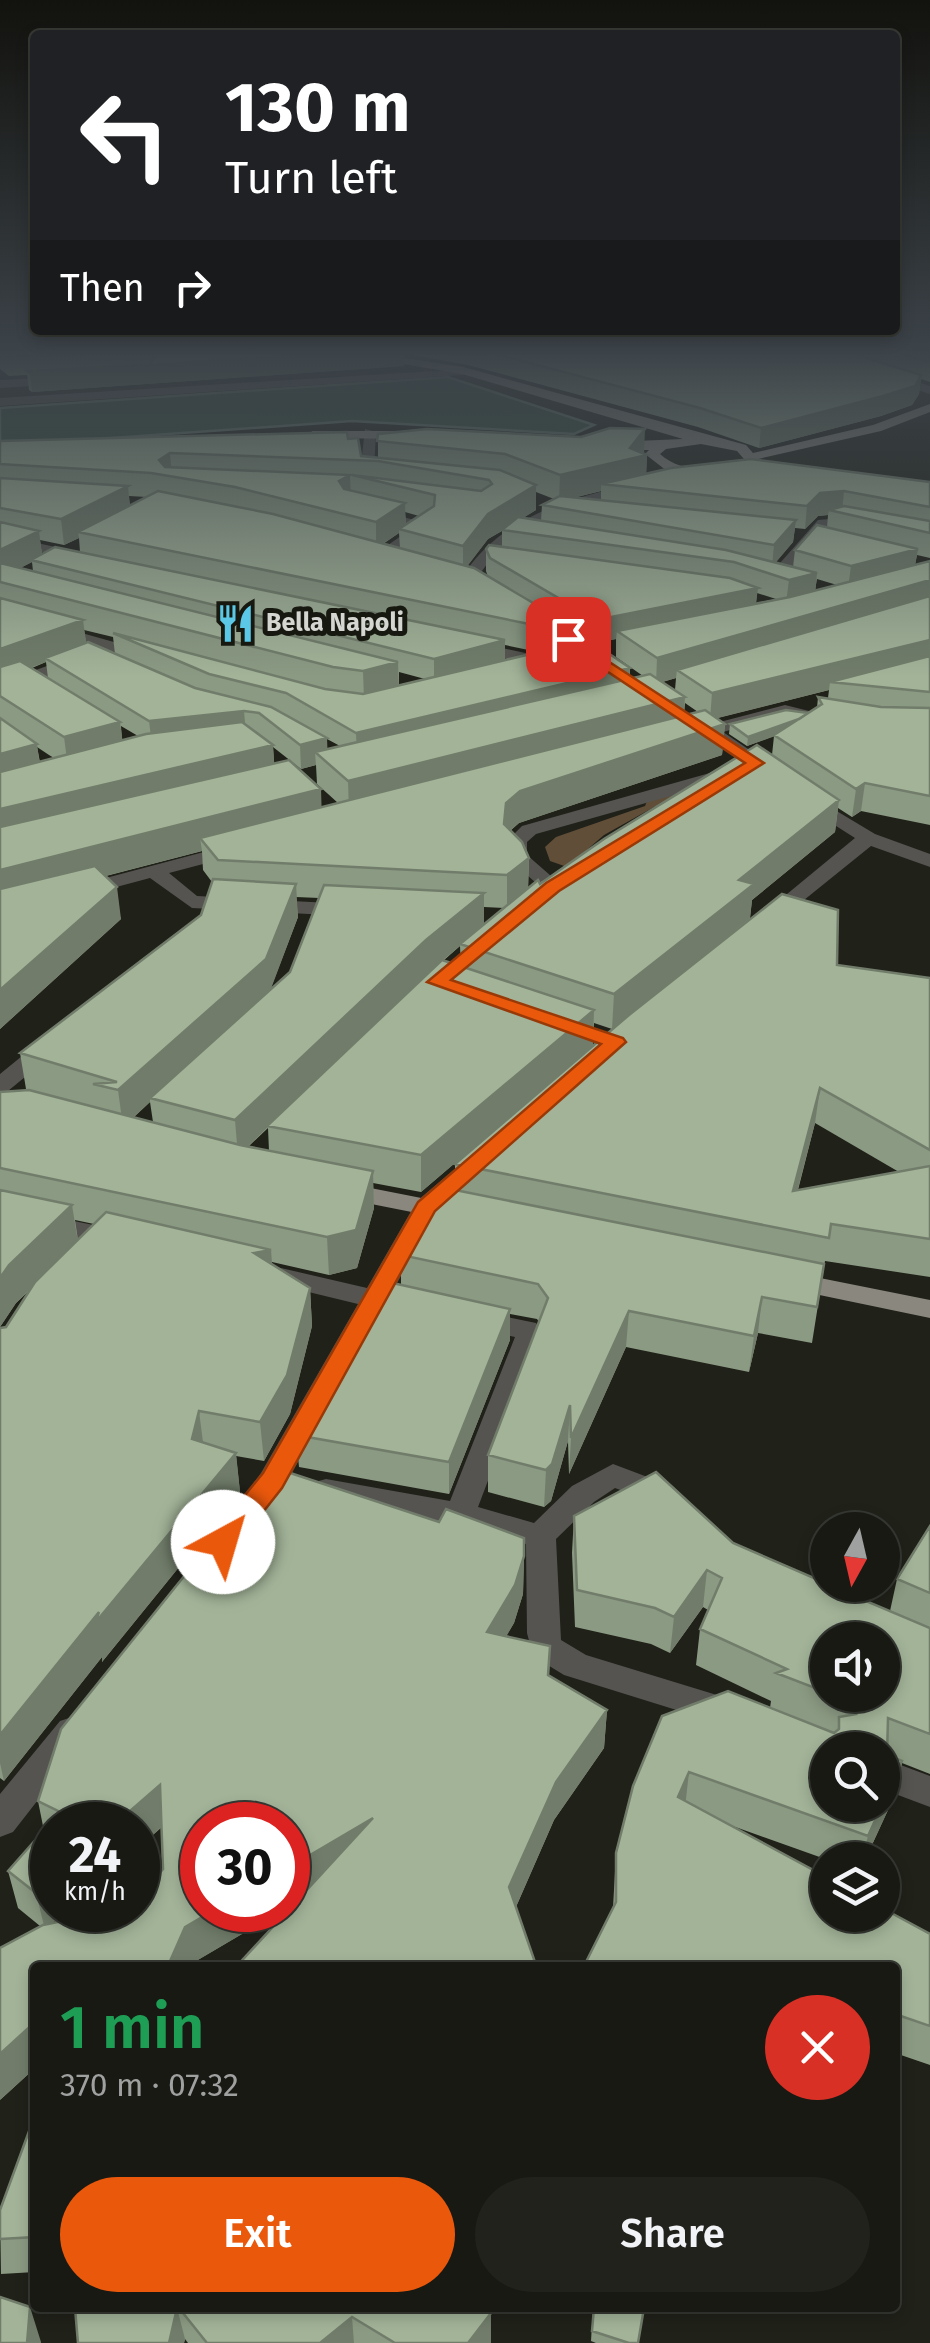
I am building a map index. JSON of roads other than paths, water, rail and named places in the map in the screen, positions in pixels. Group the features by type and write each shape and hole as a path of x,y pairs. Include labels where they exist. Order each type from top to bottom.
{"main road":[{"path":"669,458 685,471 722,471 751,458"},
{"path":"317,1185 484,1218"},
{"path":"756,1274 930,1309"}],"street":[{"path":"361,492 368,458"},
{"path":"505,603 471,583 480,558 491,546 558,510 653,478 661,470 662,458"},
{"path":"617,492 722,471 772,469 753,458"},
{"path":"367,473 399,476"},
{"path":"540,502 558,510 598,514"},
{"path":"351,507 427,525 380,558"},
{"path":"778,574 818,526 830,521 930,538"},
{"path":"517,531 544,535"},
{"path":"793,534 828,542"},
{"path":"0,538 66,558"},
{"path":"362,553 396,562"},
{"path":"480,558 500,561"},
{"path":"759,570 796,580"},
{"path":"0,615 167,662"},
{"path":"450,642 552,660 509,672"},
{"path":"0,688 112,647"},
{"path":"91,655 126,670"},
{"path":"27,679 54,695"},
{"path":"671,740 821,700"},
{"path":"785,710 840,719"},
{"path":"681,712 709,730 747,767 793,789 868,838 930,861"},
{"path":"677,809 747,767"},
{"path":"554,887 517,857 517,841 530,830 747,767"},
{"path":"749,934 868,838"},
{"path":"57,897 248,847"},
{"path":"153,871 192,902 374,912"},
{"path":"305,938 315,908"},
{"path":"0,1086 60,1037"},
{"path":"248,1511 272,1480 426,1207 499,1144"},
{"path":"0,1214 144,1244"},
{"path":"80,1261 106,1235"},
{"path":"240,1267 412,1307"},
{"path":"450,1315 526,1330 529,1336 460,1514"},
{"path":"540,1536 583,1494 613,1475 675,1500 688,1513"},
{"path":"272,1480 460,1514 540,1536"},
{"path":"540,1536 545,1558 540,1614 545,1647 576,1664 709,1704 760,1724"},
{"path":"0,1820 87,1711"},
{"path":"900,1780 930,1792"}],"place":[{"name":"Bella Napoli","path":"236,623"}]}
